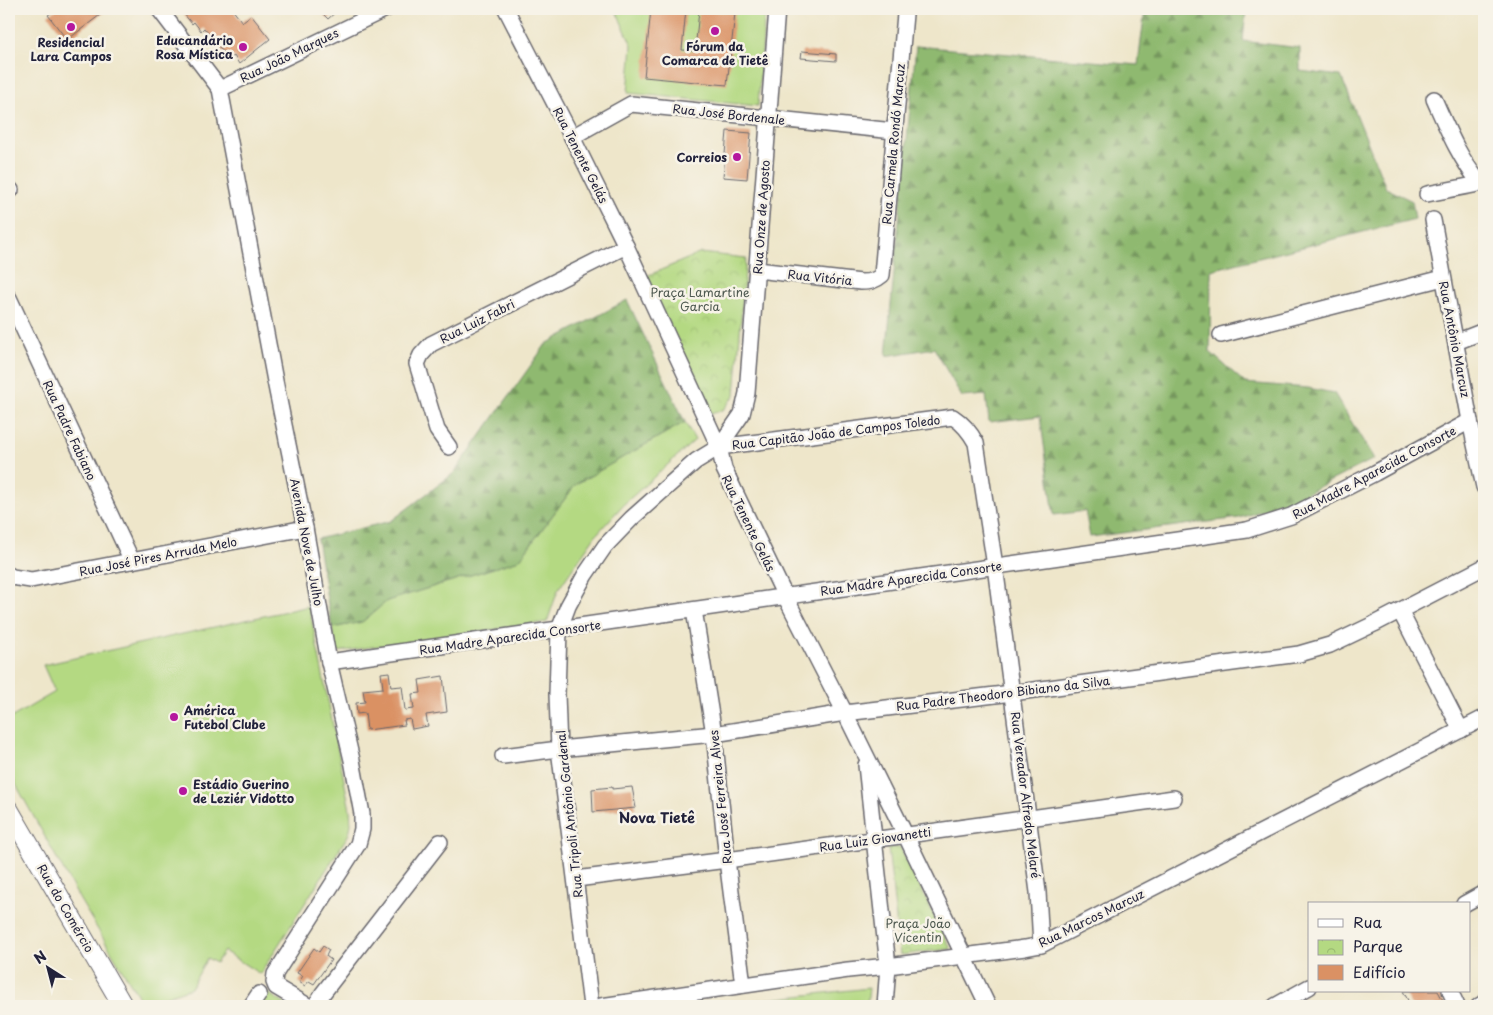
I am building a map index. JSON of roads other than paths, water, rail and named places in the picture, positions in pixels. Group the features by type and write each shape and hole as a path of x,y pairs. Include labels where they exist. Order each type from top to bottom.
{"main road":[{"name":"Rua do Comércio","path":"9,810 123,1006"}],"street":[{"path":"159,9 220,89"},
{"name":"Rua João Marques","path":"220,89 386,9"},
{"name":"Rua Tenente Gelás","path":"506,9 626,246 720,447 724,469 988,1006"},
{"name":"Rua Onze de Agosto","path":"720,447 742,414 747,393 777,9"},
{"name":"Rua Carmela Rondó Marcuz","path":"882,275 904,11"},
{"name":"Avenida Nove de Julho","path":"220,89 329,662 352,760 362,814 362,829 358,844 275,974 274,982 276,987 308,1006"},
{"path":"1434,99 1460,155 1469,170 1482,183"},
{"name":"Rua José Bordenale","path":"572,137 631,104 894,131"},
{"path":"1427,194 1482,183"},
{"name":"Rua Antônio Marcuz","path":"1433,220 1484,487"},
{"name":"Rua Luiz Fabri","path":"449,447 437,430 418,364 421,355 431,344 626,246"},
{"name":"Rua Vitória","path":"757,270 861,282 870,282 882,275"},
{"path":"1220,335 1443,278"},
{"name":"Rua Padre Fabiano","path":"9,298 132,561"},
{"path":"1456,342 1484,331"},
{"name":"Rua Capitão João de Campos Toledo","path":"720,447 953,417"},
{"name":"Rua Vereador Alfredo Melaré","path":"953,417 970,432 976,443 995,566 1029,817 1038,892 1041,945"},
{"name":"Rua Madre Aparecida Consorte","path":"329,662 1247,530 1291,516 1470,421"},
{"name":"Rua Tripoli Antônio Gardenal","path":"591,1006 559,749 557,694 559,630 568,606 581,582 605,546 632,518 696,461 720,447"},
{"name":"Rua José Pires Arruda Melo","path":"10,576 31,580 305,528"},
{"name":"Rua Padre Theodoro Bibiano da Silva","path":"503,756 714,734 845,713 1012,693 1299,654 1330,646 1484,567"},
{"name":"Rua José Ferreira Alves","path":"694,610 714,734 727,860 743,985"},
{"path":"1400,611 1461,730"},
{"name":"Rua Marcos Marcuz","path":"601,1006 848,970 1041,945 1484,718"},
{"path":"865,756 888,966 885,1006"},
{"name":"Rua Luiz Giovanetti","path":"576,879 1174,798"},
{"path":"315,1006 323,993 440,842"},
{"path":"1468,902 1484,893"},
{"path":"1275,1006 1308,989"},
{"path":"1450,992 1457,1006"},
{"path":"1479,1006 1484,1004"}],"place":[{"name":"Residencial Lara Campos","path":"71,27"},
{"name":"Fórum da Comarca de Tietê","path":"715,31"},
{"name":"Educandário Rosa Mística","path":"243,47"},
{"name":"Correios","path":"737,157"},
{"name":"América Futebol Clube","path":"174,717"},
{"name":"Estádio Guerino de Leziér Vidotto","path":"183,791"}],"district":[{"name":"Nova Tietê","path":"657,817"}],"park label":[{"name":"Praça Lamartine Garcia","path":"700,299"},
{"name":"Praça João Vicentin","path":"918,930"}]}
